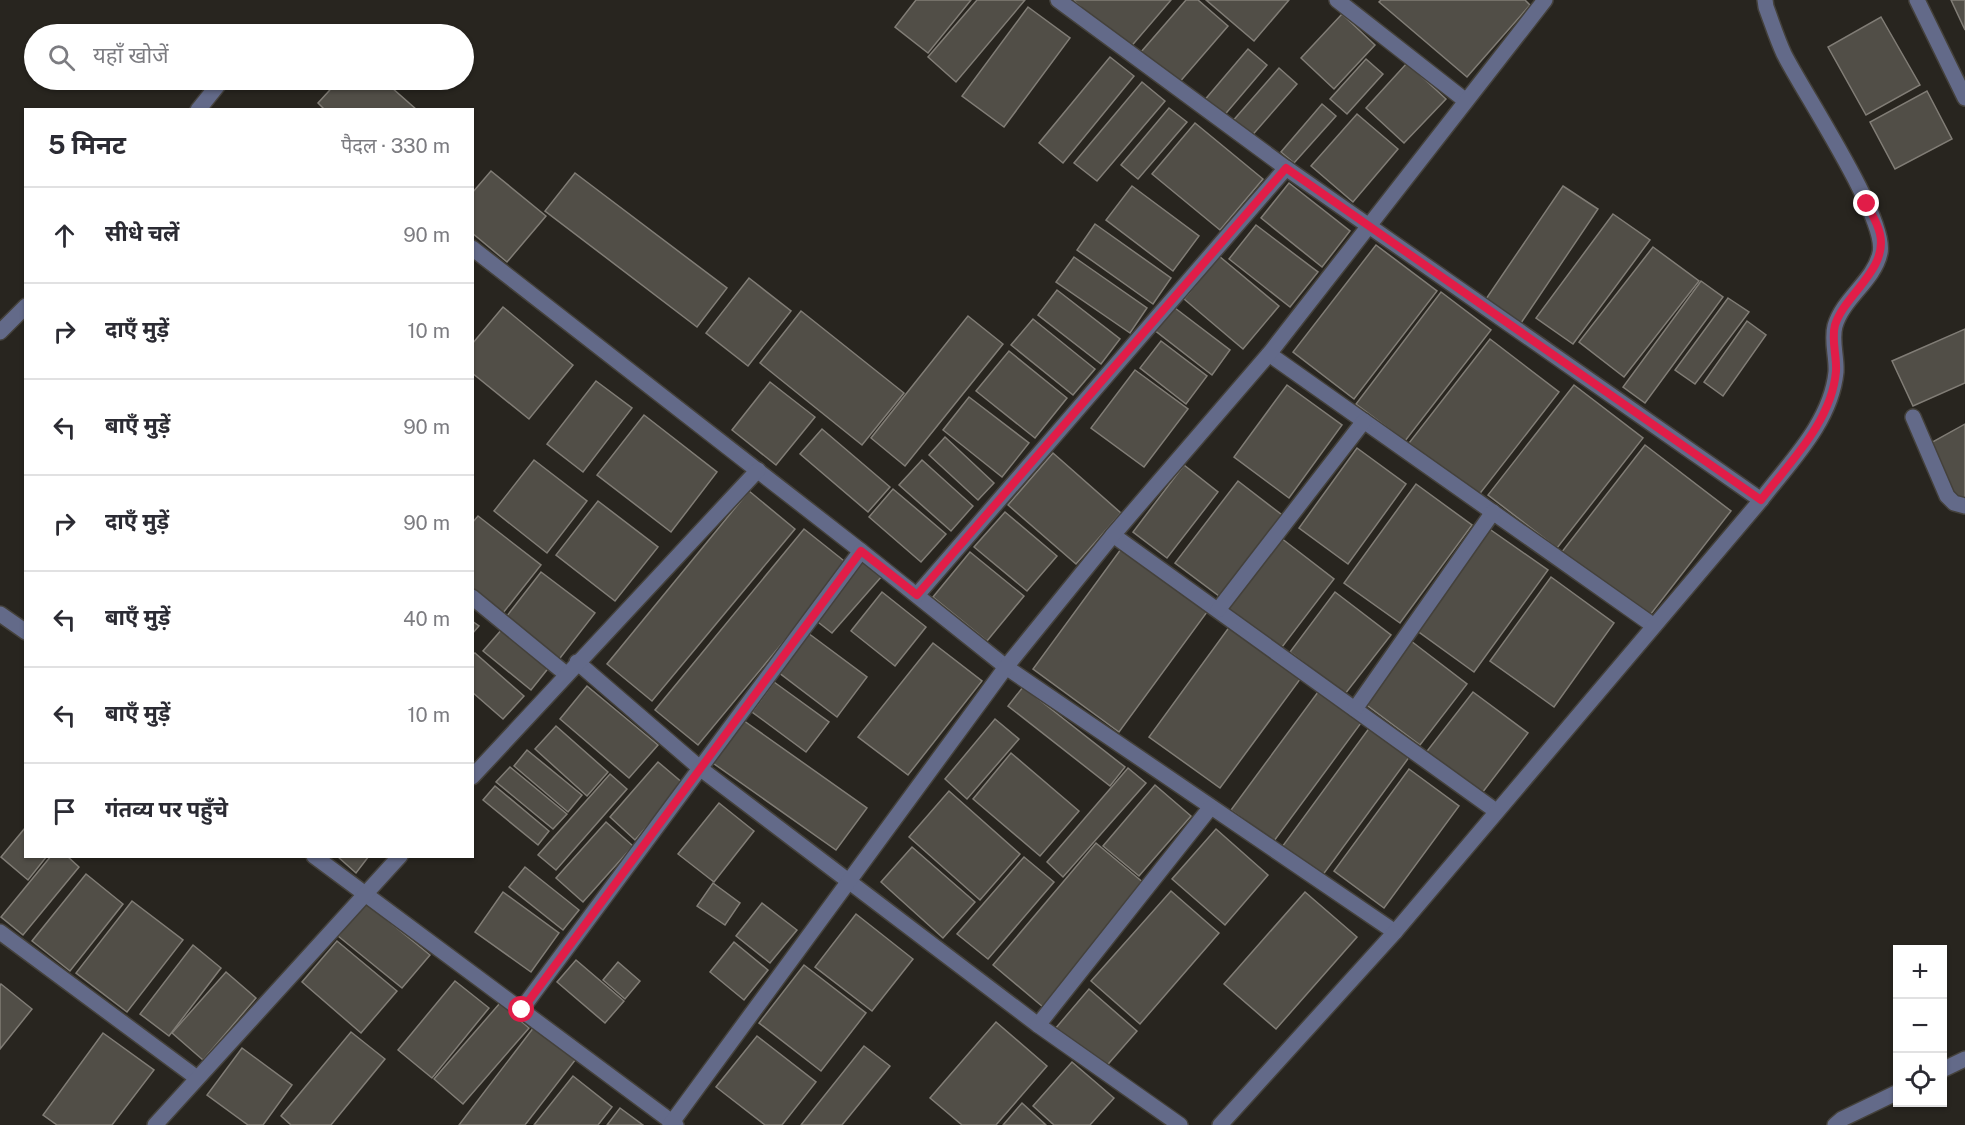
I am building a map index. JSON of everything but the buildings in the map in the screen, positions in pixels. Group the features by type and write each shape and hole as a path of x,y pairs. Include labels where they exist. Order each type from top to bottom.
{"street":[{"path":"1058,0 1286,168 1761,500"},
{"path":"1337,0 1466,101"},
{"path":"317,858 673,1124 1006,668 1113,536 1269,354 1545,0"},
{"path":"1220,1125 1395,932 1761,500 1814,431 1827,406 1836,371 1834,327 1844,308 1870,273 1880,253 1880,234 1867,204 1784,54 1765,0"},
{"path":"1917,0 1965,98"},
{"path":"200,108 214,90"},
{"path":"917,595 1286,168"},
{"path":"474,251 758,470 1006,668 1395,932"},
{"path":"0,332 24,308"},
{"path":"1269,354 1654,626"},
{"path":"1913,417 1947,495 1954,503 1965,506"},
{"path":"1218,610 1364,421"},
{"path":"474,775 758,470"},
{"path":"1355,709 1493,512"},
{"path":"1113,536 1496,811"},
{"path":"522,1010 861,551"},
{"path":"474,599 566,674"},
{"path":"0,614 24,631"},
{"path":"577,662 701,769 1038,1025 1180,1125"},
{"path":"1038,1025 1210,808"},
{"path":"155,1125 398,858"},
{"path":"0,932 197,1078"},
{"path":"1947,1068 1965,1059"},
{"path":"1835,1125 1842,1119 1893,1094"}],"route":[{"path":"522,1010 861,551 917,595 1286,168 1761,500 1814,431 1827,406 1836,371 1834,327 1844,308 1870,273 1880,253 1880,234 1867,204"}]}
